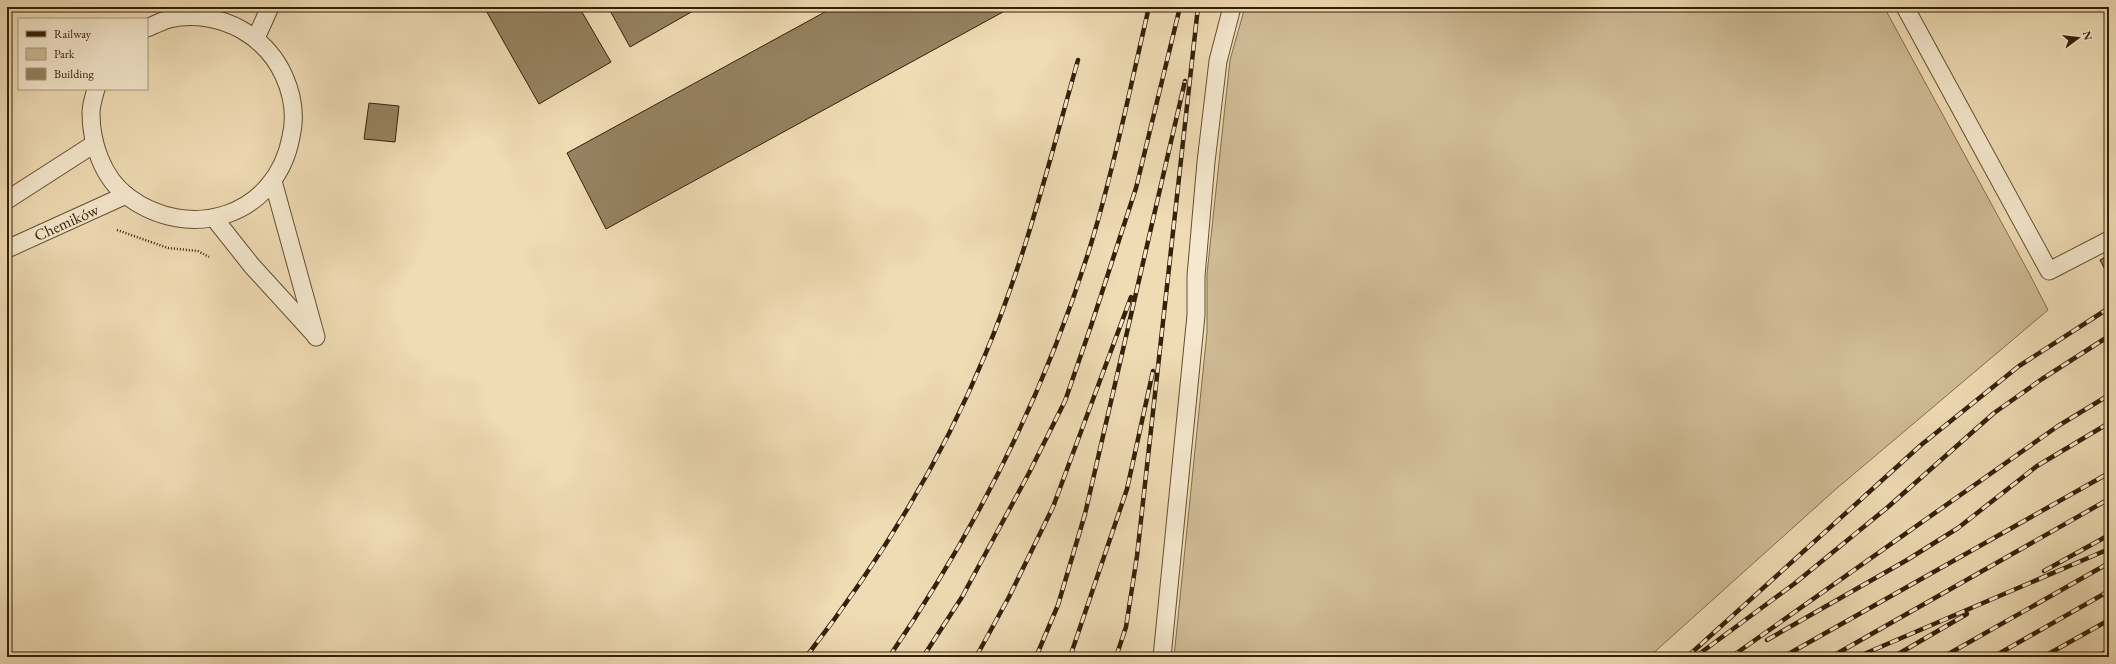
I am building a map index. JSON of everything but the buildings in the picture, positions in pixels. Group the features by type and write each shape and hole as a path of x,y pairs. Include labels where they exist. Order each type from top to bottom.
{"lane":[{"path":"256,38 270,7"},
{"path":"1162,657 1196,316 1196,276 1206,162 1218,61 1232,7"},
{"path":"1906,7 2049,271 2109,240"},
{"path":"96,90 91,111 94,144 106,172 126,195 152,212 183,220 214,218 237,210 257,198 273,181 288,153 294,122 291,90 277,62 256,38 230,23 205,12 169,19 148,28"},
{"path":"7,200 94,144"},
{"path":"214,218 252,266 316,337 273,181"},
{"name":"Chemików","path":"7,249 126,195"}],"path":[{"path":"114,230 168,248 198,251 214,259"}],"green space":[{"path":"1245,7 1884,7 2048,310 1836,489 1649,657 1174,657 1207,332 1207,274 1230,60"}],"railway":[{"path":"889,657 922,608 981,506 1033,400 1056,346 1076,290 1102,206 1149,7"},
{"path":"923,657 962,597 1029,473 1065,401 1136,188 1180,7"},
{"path":"1116,657 1126,627 1137,556 1198,7"},
{"path":"806,657 858,586 906,512 928,474 967,395 985,355 1025,246 1078,60"},
{"path":"1036,657 1058,605 1085,514 1185,81"},
{"path":"976,657 1009,597 1053,507 1131,297"},
{"path":"1687,657 1921,445 2019,366 2109,308"},
{"path":"1695,657 1794,584 1888,507 1994,413 2042,379 2109,336"},
{"path":"1070,657 1127,489 1153,371"},
{"path":"1731,657 2058,426 2109,395"},
{"path":"1767,640 1907,560 1958,528 2037,466 2109,423"},
{"path":"1783,657 2109,473"},
{"path":"1831,657 2109,499"},
{"path":"2044,571 2109,535"},
{"path":"1857,657 2109,549"},
{"path":"1943,657 2109,563"},
{"path":"1993,657 2109,591"},
{"path":"1893,657 1967,614"},
{"path":"2043,657 2109,620"},
{"path":"2097,657 2109,650"}]}
